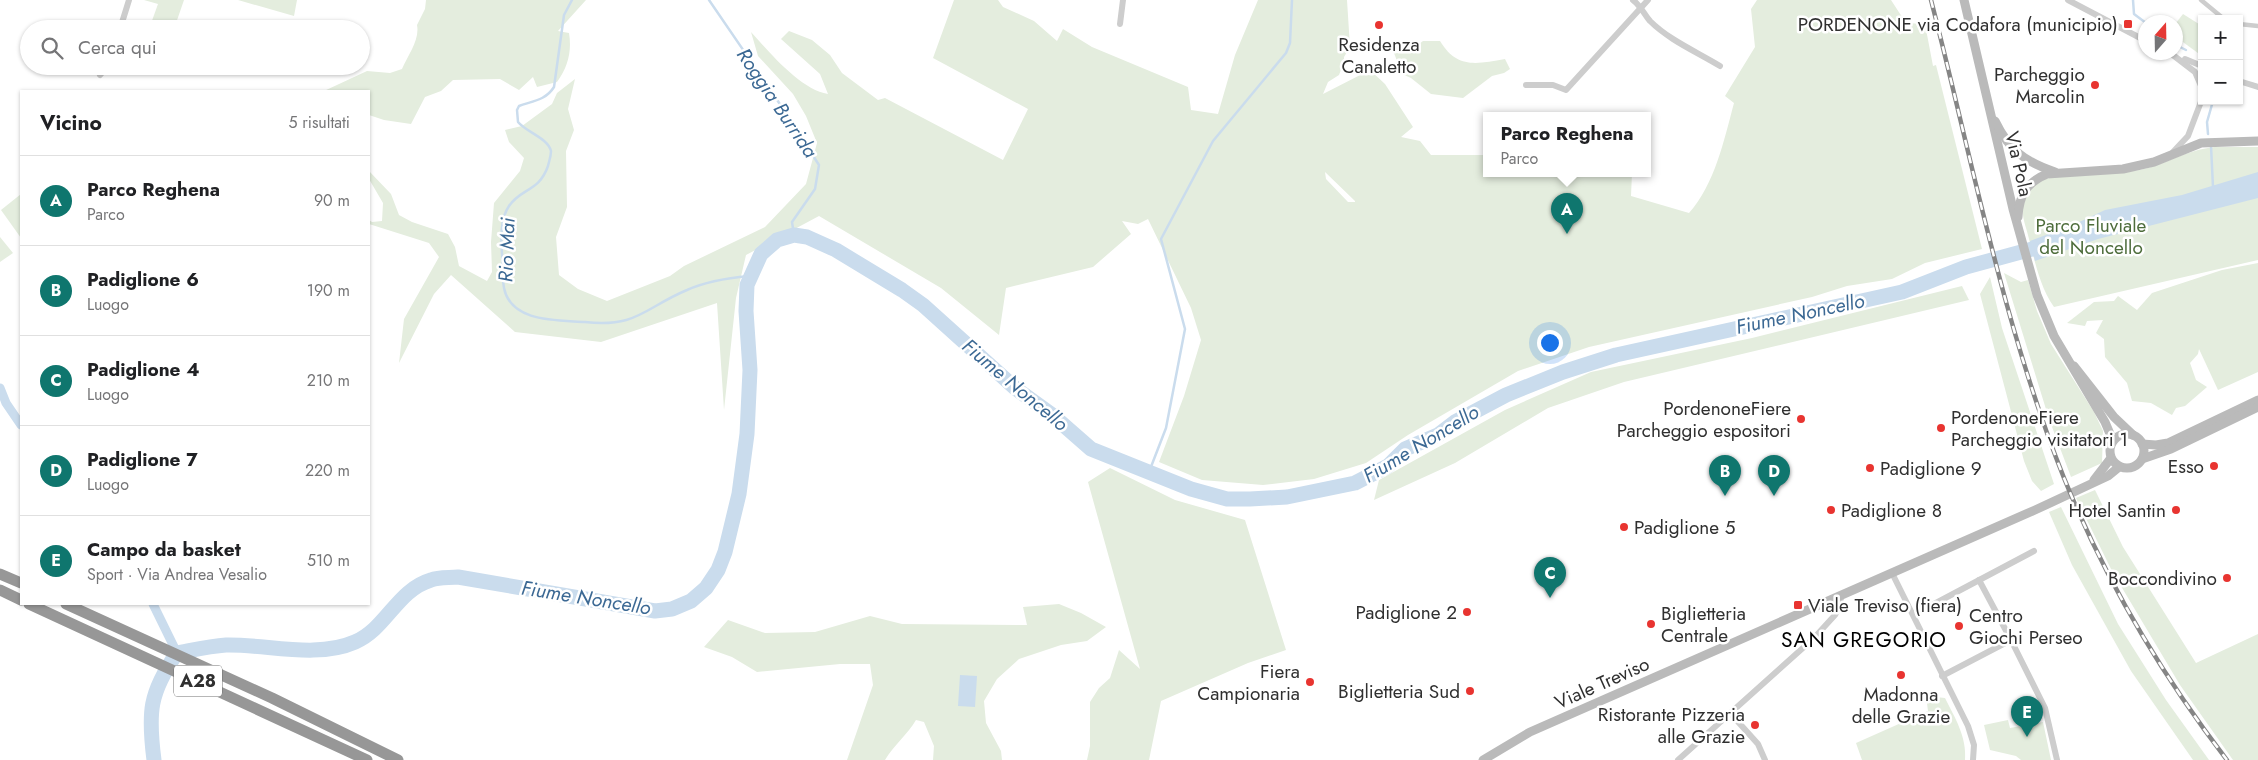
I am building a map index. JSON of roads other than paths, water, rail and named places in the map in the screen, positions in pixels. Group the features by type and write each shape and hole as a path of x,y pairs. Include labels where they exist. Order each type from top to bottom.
{"highway":[{"path":"0,574 20,583"},
{"path":"0,590 20,600"},
{"name":"A28","path":"31,605 367,760"},
{"name":"A28","path":"68,605 272,698 398,760"}],"main road":[{"name":"Via Pola","path":"1965,0 2013,209 2018,220 2037,295 2054,336 2068,358 2079,382 2105,422 2113,441"},
{"path":"1991,112 2002,134 2014,151 2028,162 2056,172"},
{"path":"2018,220 2021,197 2028,185 2036,178 2056,172 2123,169 2166,157 2207,142 2258,141"},
{"name":"Via Pola","path":"2068,358 2086,378 2114,417 2133,436"},
{"path":"2258,400 2168,443 2156,445 2142,444 2133,436 2122,435 2113,441 2110,449 2111,458 2119,467 2134,467 2142,459 2171,449 2258,407"},
{"path":"2142,444 2142,459"},
{"path":"2091,483 2111,458"},
{"name":"Viale Treviso","path":"1483,760 1530,732 1841,597 2108,476 2119,467"}],"street":[{"path":"123,20 129,0"},
{"path":"1120,24 1123,0"},
{"path":"1633,0 1642,7 1650,20 1670,35 1720,66"},
{"path":"1526,85 1553,84 1566,90 1648,0"},
{"path":"2201,0 2219,15"},
{"path":"2072,1 2138,37"},
{"path":"2243,24 2258,26"},
{"path":"2183,58 2198,64"},
{"path":"2179,60 2195,72 2198,79"},
{"path":"2243,82 2258,87"},
{"path":"2166,157 2186,140 2200,105"},
{"path":"1934,604 2034,551"},
{"path":"1892,573 1968,726 1974,745 1973,760"},
{"path":"1979,580 2045,708 2057,760"},
{"path":"1678,760 1731,714 1829,622 1840,606 1841,597"},
{"path":"1942,676 2011,640"},
{"path":"1731,714 1758,744 1765,760"}],"water":[{"path":"2258,172 2258,198 2098,239 2035,261 2030,241 2105,210 2182,195"},
{"path":"960,675 977,676 975,707 958,706"}],"waterway":[{"name":"Rio Mai","path":"572,0 564,15 554,87 547,95 519,106 517,110 518,122 546,142 551,153 548,166 540,181 514,200 504,217 501,236 504,288 508,299 516,308 526,314 549,320 617,322 639,315 672,297 702,284 749,276"},
{"name":"Roggia Burrida","path":"709,0 819,165 815,189 792,222 794,235"},
{"path":"1149,472 1166,428 1185,329 1161,239 1213,141 1286,53 1290,43 1292,0"},
{"path":"2133,0 2134,14 2138,17"},
{"path":"2208,134 2207,122 2212,105"},
{"path":"2211,146 2213,187"},
{"name":"Fiume Noncello","path":"154,760 151,729 153,704 161,680 177,653 226,645 291,650 324,650 340,647 366,636 409,592 419,585 441,578 458,577 655,611 672,609 691,601 706,588 718,570 725,552 739,494 747,434 750,370 746,311 747,285 761,254 777,240 794,235 807,237 836,250 923,305 1015,388 1051,414 1091,449 1191,489 1227,499 1287,497 1355,483 1388,466 1405,449 1438,435 1455,422 1506,395 1563,372 1616,355 1902,292 1966,267 2051,244"},
{"path":"0,388 6,403 20,424"},
{"path":"153,605 177,653"}],"railway":[{"path":"1931,0 2006,301 2042,420 2064,478 2097,553 2136,625 2179,694 2227,760"}],"place":[{"name":"PORDENONE via Codafora (municipio)","path":"2128,24"},
{"name":"Residenza Canaletto","path":"1379,25"},
{"name":"Parcheggio Marcolin","path":"2095,85"},
{"name":"Parco Reghena","path":"1567,234"},
{"name":"PordenoneFiere Parcheggio espositori","path":"1801,419"},
{"name":"PordenoneFiere Parcheggio visitatori 1","path":"1941,428"},
{"name":"Esso","path":"2214,466"},
{"name":"Padiglione 9","path":"1870,468"},
{"name":"Padiglione 6","path":"1725,496"},
{"name":"Padiglione 7","path":"1774,496"},
{"name":"Padiglione 8","path":"1831,510"},
{"name":"Hotel Santin","path":"2176,510"},
{"name":"Padiglione 5","path":"1624,527"},
{"name":"Boccondivino","path":"2227,578"},
{"name":"Padiglione 4","path":"1550,598"},
{"name":"Viale Treviso (fiera)","path":"1798,605"},
{"name":"Padiglione 2","path":"1467,612"},
{"name":"Biglietteria Centrale","path":"1651,624"},
{"name":"Centro Giochi Perseo","path":"1959,626"},
{"name":"Madonna delle Grazie","path":"1901,675"},
{"name":"Fiera Campionaria","path":"1310,682"},
{"name":"Biglietteria Sud","path":"1470,691"},
{"name":"Ristorante Pizzeria alle Grazie","path":"1755,725"},
{"name":"Campo da basket","path":"2027,737"}],"district":[{"name":"SAN GREGORIO","path":"1864,640"}],"park label":[{"name":"Parco Fluviale del Noncello","path":"2091,236"}]}
